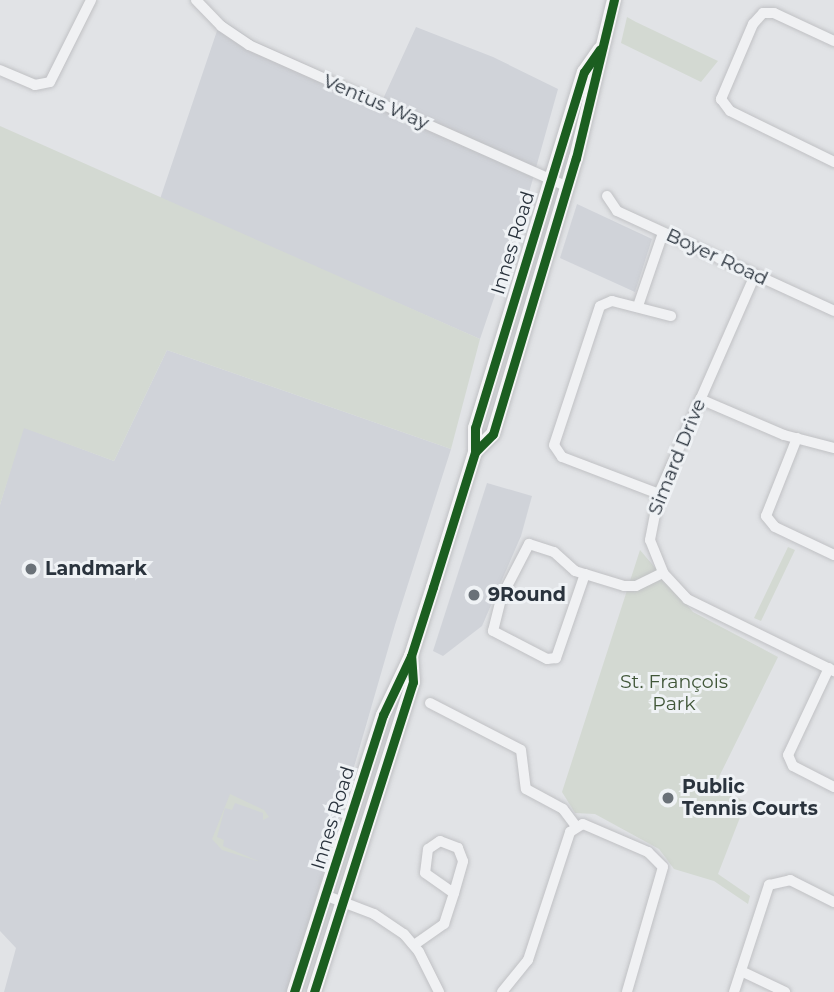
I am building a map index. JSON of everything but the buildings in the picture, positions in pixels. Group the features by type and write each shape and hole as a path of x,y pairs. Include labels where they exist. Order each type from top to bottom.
{"main road":[{"name":"Innes Road","path":"294,992 383,715 411,656 475,452 475,428 584,72 600,48 614,0"},
{"name":"Innes Road","path":"475,452 493,434 601,70 600,48"},
{"name":"Innes Road","path":"314,992 413,682 411,656"}],"street":[{"path":"0,70 33,84 50,82 91,0"},
{"name":"Ventus Way","path":"195,0 221,26 249,46 568,187"},
{"path":"834,41 774,13 763,13 753,24 721,99 730,111 834,162"},
{"name":"Boyer Road","path":"607,196 617,211 834,312"},
{"path":"638,306 663,233"},
{"name":"Simard Drive","path":"755,275 659,494 649,529 663,573 695,605 831,670"},
{"path":"659,494 562,457 554,445 596,310 612,301 671,316"},
{"path":"700,399 797,438 834,449"},
{"path":"797,438 766,516 775,527 834,555"},
{"path":"585,574 556,658 547,659 493,631 501,598 529,544 554,552 569,569 629,587 663,573"},
{"path":"831,670 788,755 793,766 834,787"},
{"path":"430,703 521,750 526,789 563,809 576,827"},
{"path":"502,992 528,960 570,832 576,827 600,828 653,855 663,867 627,992"},
{"path":"414,945 444,924 454,893 463,861 458,848 440,841 428,849 425,873 454,893"},
{"path":"734,992 769,885 790,880 834,902"},
{"path":"327,896 392,924 414,945 439,992"},
{"path":"741,971 785,992"}],"shaded area":[{"path":"221,19 254,41 383,99 416,27 493,57 558,89 525,207 480,339 160,199"},
{"path":"577,204 652,239 635,292 560,258"},
{"path":"167,350 451,449 395,625 289,992 4,992 16,948 0,931 0,505 23,427 114,461"},
{"path":"487,483 532,496 521,536 482,626 443,656 433,651"}],"green space":[{"path":"627,17 718,61 701,82 621,43"},
{"path":"0,126 480,339 451,449 167,350 114,461 24,428 0,505"},
{"path":"788,547 795,550 761,621 754,618"},
{"name":"St. François Park","path":"640,550 693,612 778,657 715,785 746,802 718,874 750,896 748,904 714,881 674,869 659,849 595,814 575,813 562,792"},
{"path":"230,794 264,810 269,817 263,820 263,813 235,803 232,810 225,808 217,837 224,840 223,846 261,862 222,850 212,839"}],"cycle path":[{"path":"475,452 493,434 576,158 614,0"},
{"path":"294,992 383,715 411,656 433,587 475,452 475,428 584,72 600,49"},
{"path":"314,992 413,682 411,656"}],"place":[{"name":"Landmark","path":"31,569"},
{"name":"9Round","path":"474,595"},
{"name":"Public Tennis Courts","path":"668,798"}]}
